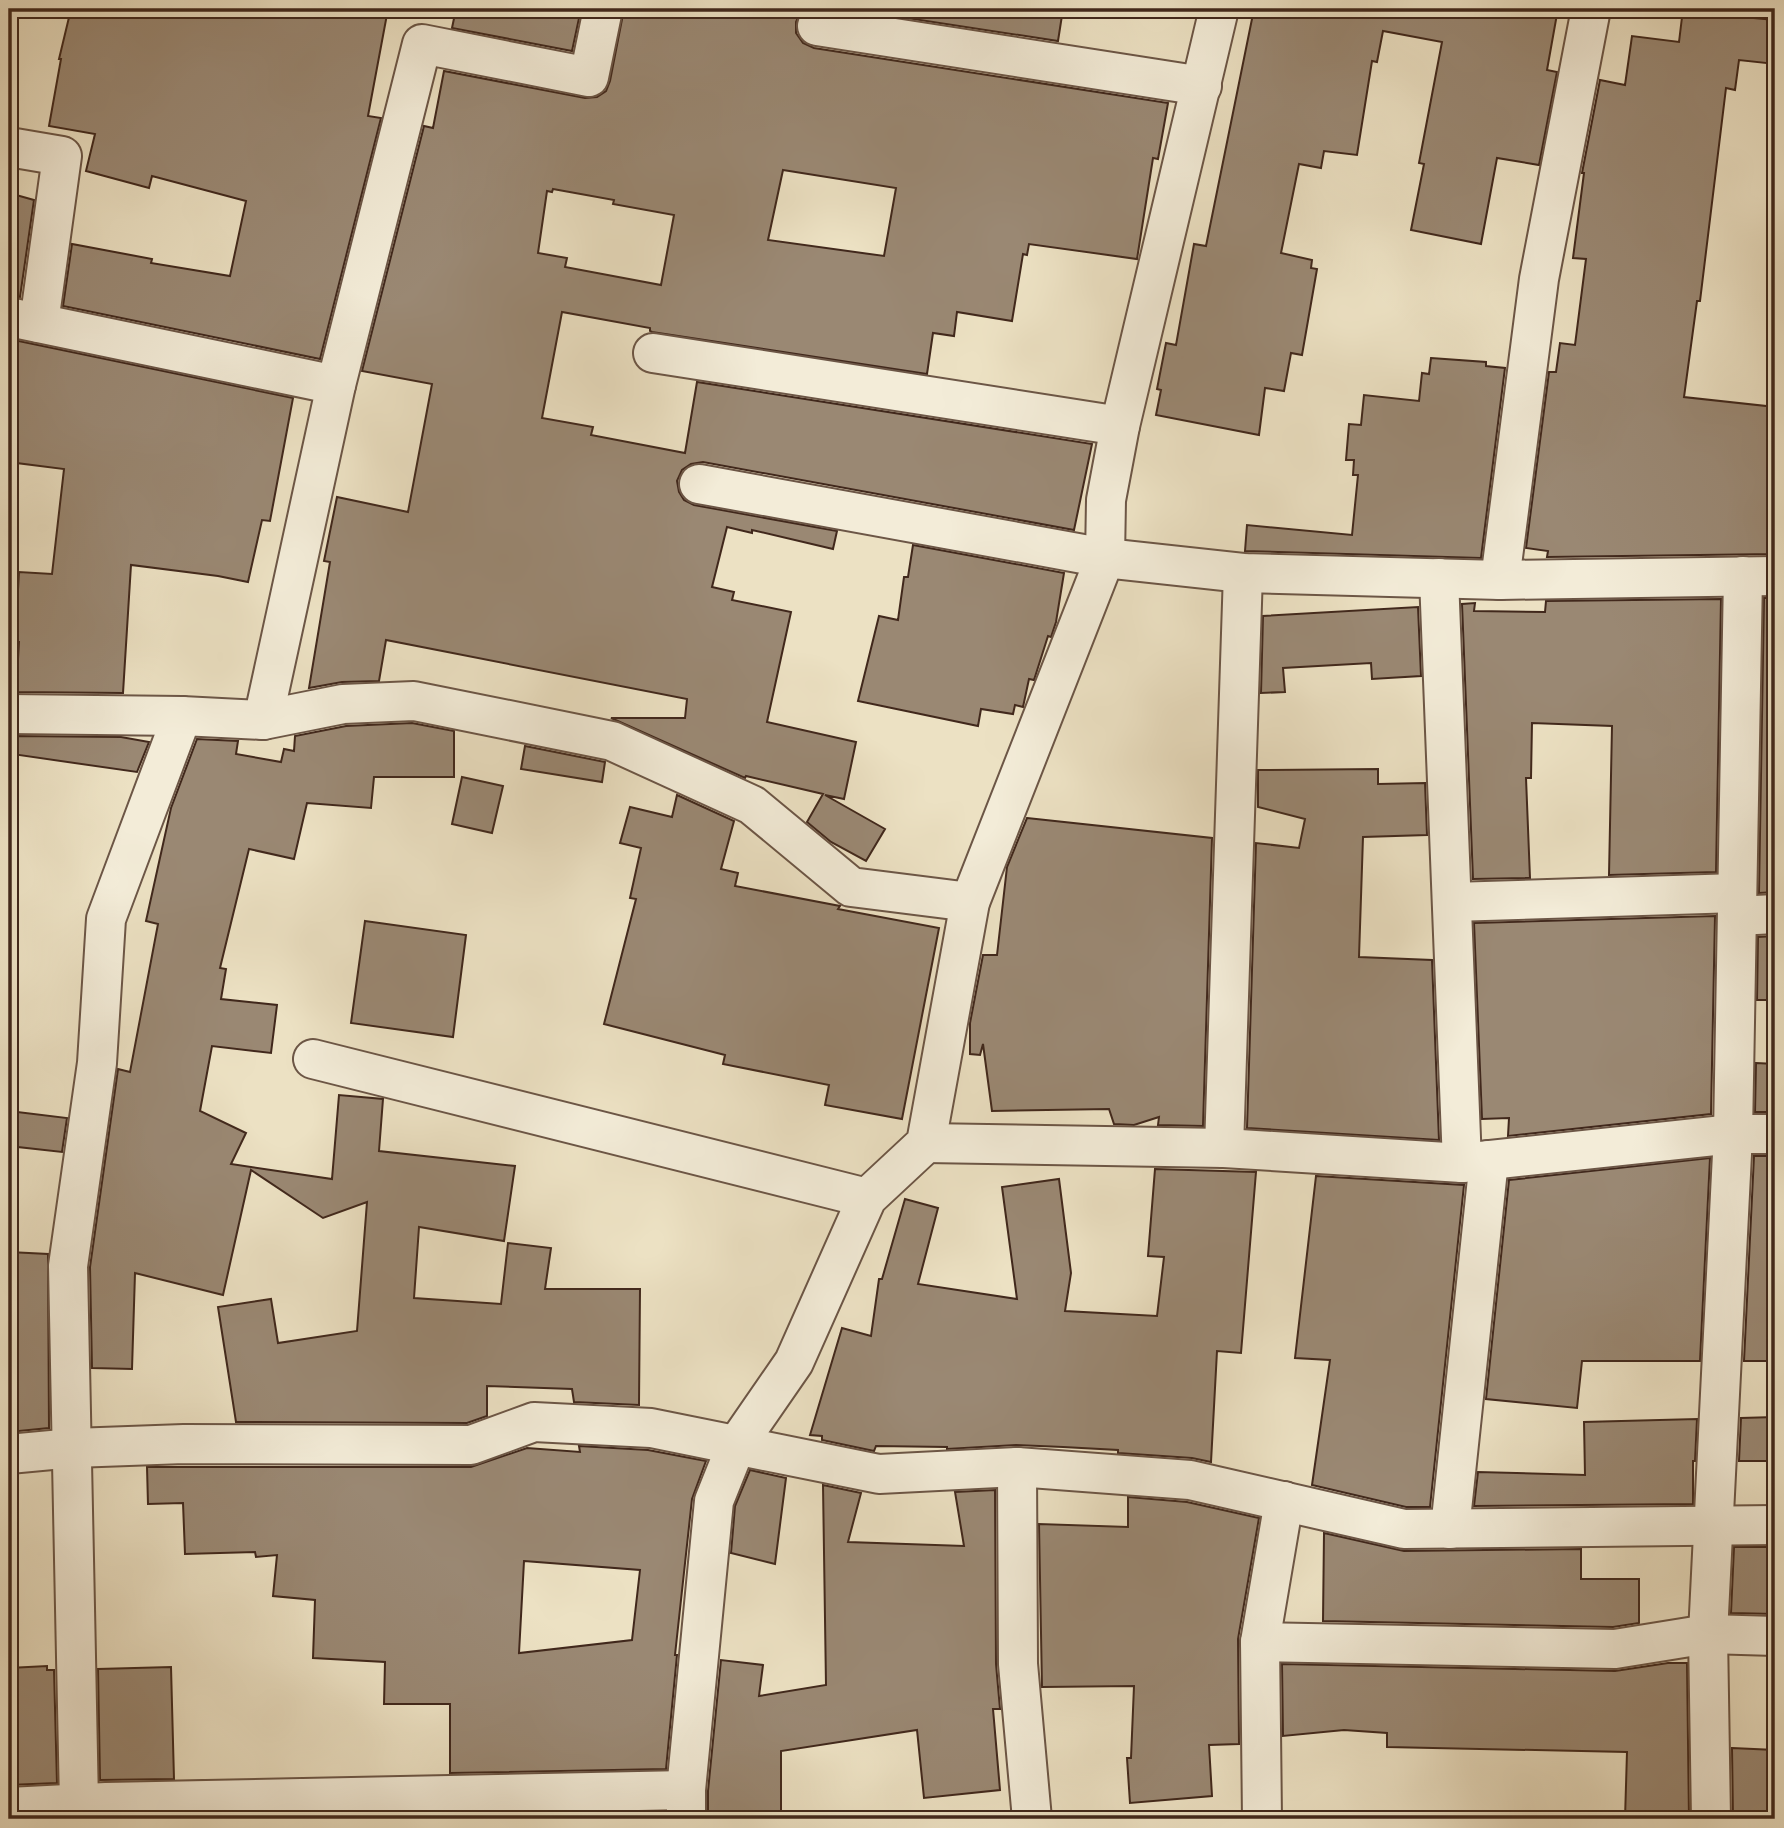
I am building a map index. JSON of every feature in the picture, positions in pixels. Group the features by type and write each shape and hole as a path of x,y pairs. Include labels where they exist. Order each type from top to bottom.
{"street":[{"path":"263,720 336,384 422,44 589,77 603,9"},
{"path":"9,1807 79,1803 686,1805 714,1501 736,1446 794,1362 867,1198 926,1143 970,902 1104,558 1106,500 1120,426 1219,9"},
{"path":"1500,580 1539,279 1591,9"},
{"path":"817,26 1202,86"},
{"path":"9,147 62,156 24,320 336,384"},
{"path":"653,353 1120,426"},
{"path":"699,484 1104,558 1243,573 1500,580 1759,576 1737,905 1732,1134 1708,1634 1711,1819"},
{"path":"1224,1148 1243,573"},
{"path":"1439,578 1452,902 1475,1162 1450,1529"},
{"path":"9,714 263,720 343,704 414,701 612,741 752,805 852,887 970,902"},
{"path":"79,1803 68,1266 97,1063 106,919 182,716"},
{"path":"1452,902 1737,905 1775,914"},
{"path":"313,1059 867,1198"},
{"path":"926,1143 1224,1148 1475,1162 1732,1134 1775,1134"},
{"path":"9,1454 73,1448 184,1444 471,1445 534,1422 650,1428 879,1474 1017,1467 1190,1480 1404,1529 1775,1525"},
{"path":"1017,1467 1018,1664 1032,1819"},
{"path":"1262,1819 1260,1642 1284,1501"},
{"path":"1260,1642 1615,1649 1708,1634 1775,1636"}],"building":[{"path":"71,9 388,9 368,116 381,118 320,359 63,306 72,244 152,259 151,263 230,276 246,201 152,176 149,188 86,171 95,134 49,126 59,59"},
{"path":"456,9 581,9 572,51 452,28"},
{"path":"624,9 787,9 801,11 796,22 796,33 803,43 814,48 1168,103 1158,159 1153,158 1137,259 1029,244 1027,255 1023,254 1012,321 957,312 954,336 933,333 927,374 652,332 650,328 562,312 542,418 593,427 591,435 685,453 697,382 1092,444 1074,530 703,462 691,464 682,470 677,481 679,492 684,500 694,505 837,531 833,549 752,530 752,533 727,527 712,587 734,592 732,600 791,612 767,722 856,742 844,799 825,795 885,829 866,861 831,842 807,822 823,794 746,776 745,778 611,718 685,718 687,699 386,640 379,681 342,682 309,688 330,562 324,561 337,497 408,512 432,384 362,371 424,126 433,128 444,71 585,98 597,97 606,91","holes":["783,170 896,188 884,256 768,240","553,189 674,215 661,285 565,267 567,258 538,253 547,191 552,192"]},
{"path":"848,9 1063,9 1058,41"},
{"path":"1254,9 1529,9 1557,14 1547,70 1557,72 1539,165 1497,158 1481,244 1411,230 1424,164 1419,163 1442,42 1383,31 1377,62 1372,61 1357,155 1324,151 1321,168 1299,164 1281,253 1312,260 1311,268 1317,269 1302,355 1291,353 1284,391 1265,388 1259,435 1156,415 1161,390 1157,389 1166,343 1176,345 1194,244 1206,246"},
{"path":"1683,9 1746,9 1744,17 1775,20 1775,64 1739,60 1735,90 1726,88 1700,301 1697,301 1684,397 1775,407 1775,554 1547,557 1548,551 1526,548 1549,372 1556,372 1560,343 1575,345 1586,259 1573,258 1582,173 1600,80 1625,85 1632,36 1679,42"},
{"path":"9,193 34,200 20,297 9,296"},
{"path":"9,339 293,398 270,521 262,520 248,582 131,565 123,693 16,692 19,642 15,642 19,572 52,574 64,469 9,462 9,418 13,382 9,381"},
{"path":"1431,358 1486,362 1486,366 1505,368 1481,558 1245,551 1247,525 1352,535 1358,475 1353,475 1354,460 1346,460 1349,424 1361,425 1364,395 1419,401 1422,373 1429,374"},
{"path":"913,545 1064,573 1051,637 1048,636 1034,680 1029,679 1023,707 1015,705 1013,714 981,709 978,726 858,701 879,616 898,620 904,577 908,577"},
{"path":"1764,598 1775,598 1775,892 1759,893"},
{"path":"1721,599 1716,872 1609,875 1612,726 1532,723 1531,778 1526,778 1530,878 1473,879 1462,604 1475,603 1474,611 1545,612 1546,601"},
{"path":"1418,607 1421,676 1372,679 1371,663 1283,668 1285,692 1261,693 1263,616"},
{"path":"412,723 454,731 454,777 374,777 371,808 307,803 294,859 249,849 220,968 226,969 221,999 277,1005 271,1053 212,1046 200,1111 246,1133 231,1164 332,1179 339,1095 383,1099 379,1151 515,1166 504,1241 419,1227 414,1298 501,1304 508,1243 551,1248 545,1289 640,1289 639,1405 574,1402 572,1389 487,1386 487,1416 467,1423 236,1422 218,1307 271,1299 278,1343 357,1331 367,1202 323,1218 251,1170 223,1295 135,1273 132,1369 92,1368 90,1267 118,1069 130,1072 158,924 146,921 171,808 197,739 238,741 236,754 281,762 284,749 294,751 295,736 346,726"},
{"path":"13,736 121,737 149,742 137,772 12,754"},
{"path":"525,746 605,762 602,782 521,769"},
{"path":"1378,769 1378,784 1425,783 1427,835 1363,837 1359,957 1432,960 1439,1140 1247,1128 1256,843 1299,848 1305,819 1258,807 1258,770"},
{"path":"462,777 503,786 492,833 452,824"},
{"path":"677,795 734,821 721,869 738,873 735,886 939,928 902,1119 825,1105 829,1085 723,1064 725,1055 604,1024 636,899 630,898 641,848 620,843 630,807 672,817"},
{"path":"1027,818 1212,838 1203,1126 1158,1125 1159,1117 1134,1125 1114,1124 1109,1109 992,1111 983,1044 980,1055 970,1054 970,1023 983,955 997,955 1007,867"},
{"path":"1715,916 1711,1114 1508,1136 1509,1118 1482,1119 1474,923"},
{"path":"365,921 466,935 453,1037 351,1023"},
{"path":"1775,936 1775,1000 1757,1000 1758,937"},
{"path":"1756,1063 1775,1064 1775,1112 1755,1112"},
{"path":"9,1111 67,1118 62,1152 9,1146"},
{"path":"1754,1156 1775,1156 1775,1361 1744,1361"},
{"path":"1710,1158 1700,1361 1582,1361 1577,1408 1486,1399 1509,1180"},
{"path":"1155,1169 1256,1172 1241,1353 1217,1351 1211,1462 1192,1458 1118,1453 1118,1450 1016,1445 947,1449 876,1446 874,1451 810,1435 842,1328 871,1336 879,1279 882,1279 905,1199 938,1208 918,1284 1017,1299 1002,1187 1059,1179 1071,1273 1065,1311 1157,1316 1164,1257 1148,1256"},
{"path":"1316,1176 1464,1185 1430,1507 1406,1507 1312,1485 1330,1360 1295,1358"},
{"path":"9,1252 48,1254 49,1428 9,1432"},
{"path":"1775,1417 1775,1461 1739,1461 1741,1418"},
{"path":"1697,1419 1693,1504 1474,1506 1478,1472 1585,1475 1584,1422"},
{"path":"579,1446 648,1450 706,1461 692,1499 666,1769 450,1773 450,1704 384,1704 385,1662 313,1658 315,1600 273,1596 277,1555 256,1557 255,1552 185,1554 183,1503 148,1504 147,1467 471,1467 527,1448 580,1452","holes":["524,1561 640,1570 632,1640 519,1653"]},
{"path":"750,1470 786,1478 775,1564 731,1553 735,1506"},
{"path":"823,1485 861,1493 848,1542 964,1546 955,1492 995,1490 996,1664 1000,1709 993,1709 1000,1790 924,1798 917,1730 781,1751 781,1819 708,1819 708,1791 721,1660 763,1665 759,1696 826,1685"},
{"path":"1128,1497 1187,1502 1259,1518 1238,1639 1239,1744 1209,1745 1212,1796 1130,1803 1127,1758 1131,1758 1134,1686 1042,1687 1039,1524 1128,1527"},
{"path":"1324,1533 1404,1551 1581,1549 1581,1579 1639,1579 1639,1623 1613,1627 1323,1621"},
{"path":"1734,1547 1775,1547 1775,1614 1731,1613"},
{"path":"1687,1663 1689,1819 1625,1819 1627,1752 1387,1747 1387,1733 1344,1730 1283,1736 1282,1664 1615,1671"},
{"path":"47,1666 47,1670 54,1670 57,1783 9,1785 9,1668"},
{"path":"171,1667 174,1779 100,1780 98,1669"},
{"path":"1732,1748 1775,1750 1775,1819 1733,1819"},
{"path":"664,1812 664,1819 451,1819 451,1817"}]}
